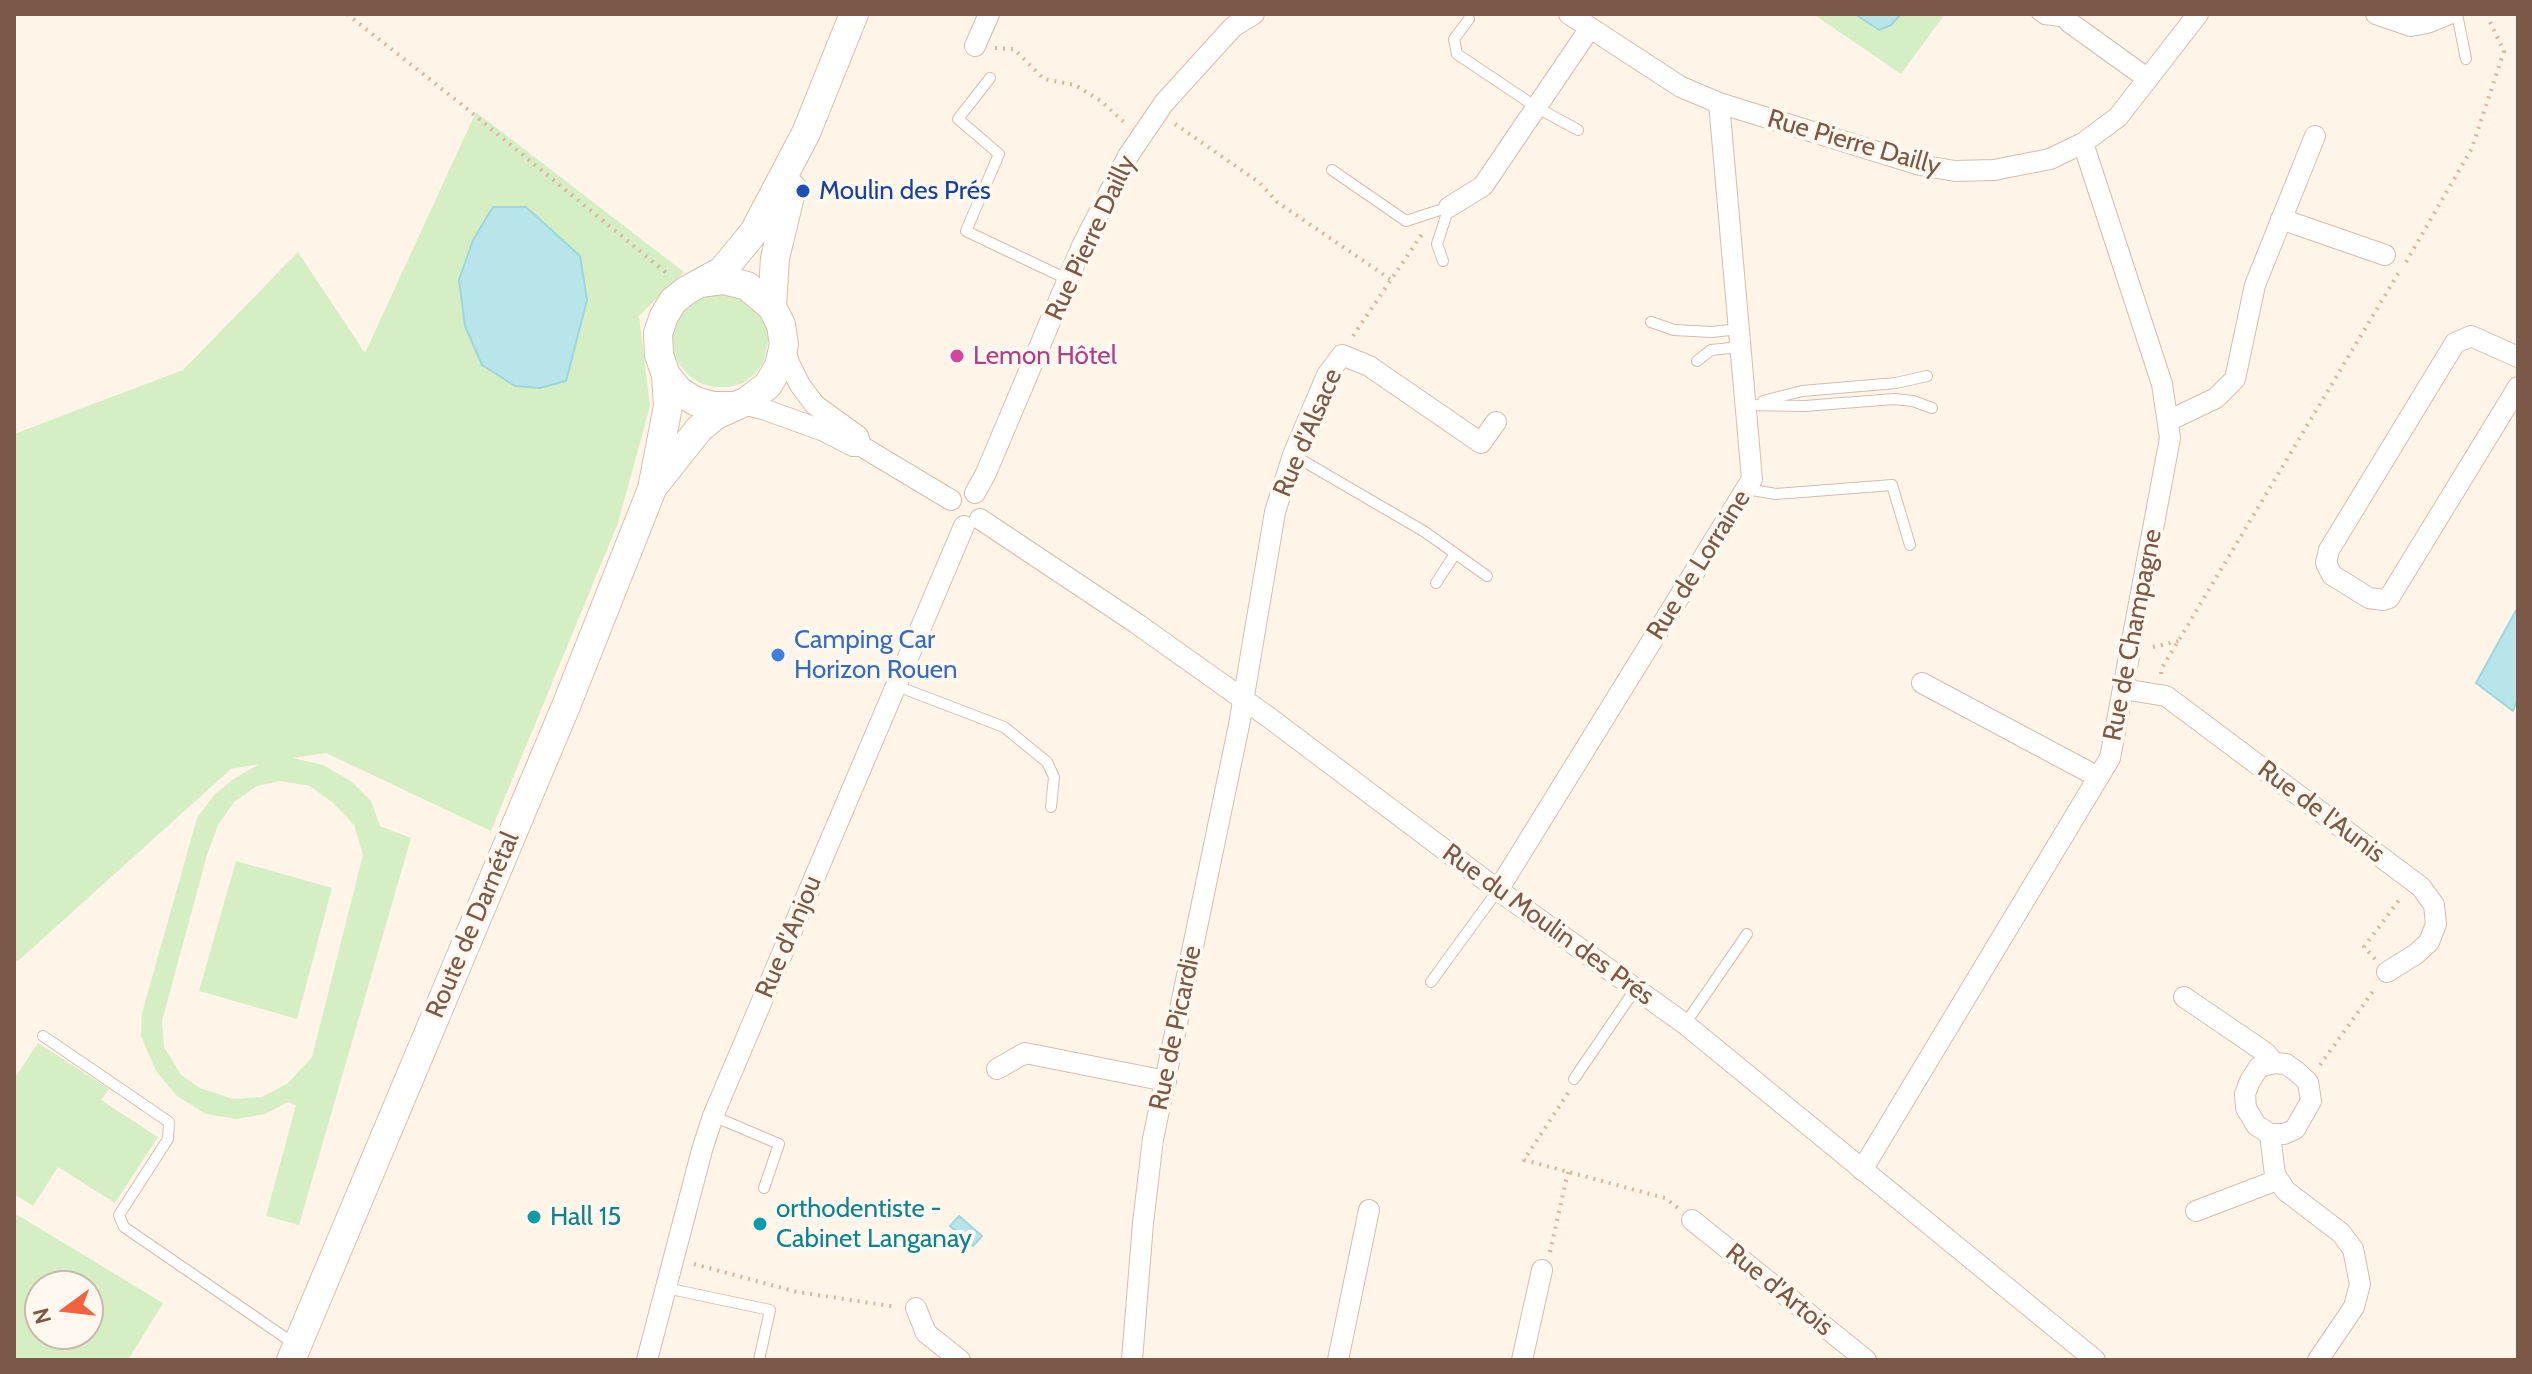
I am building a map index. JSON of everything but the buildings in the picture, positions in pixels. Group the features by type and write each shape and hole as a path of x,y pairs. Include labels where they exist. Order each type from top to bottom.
{"main road":[{"path":"652,489 668,406 658,333 664,316 673,301 728,265 754,232 806,133 854,14"},
{"path":"772,307 772,281 780,232 806,133"},
{"path":"652,489 699,429 716,415 747,401 768,385 779,366 784,344 781,325 772,307 747,286 724,280 694,286"},
{"path":"666,375 679,391 695,401 712,406 735,405"},
{"name":"Route de Darnétal","path":"294,1353 566,706 652,489"}],"street":[{"path":"975,46 989,14"},
{"name":"Rue Pierre Dailly","path":"975,493 1082,246 1128,156 1158,112 1233,27 1254,14"},
{"name":"Rue Pierre Dailly","path":"1569,14 1681,87 1719,103 1920,165 1955,171 1994,170 2050,159 2083,143 2118,117 2198,14"},
{"path":"2376,14 2411,26 2449,14"},
{"path":"2067,18 2148,79"},
{"path":"1449,207 1483,186 1590,28"},
{"name":"Rue de Lorraine","path":"1498,890 1752,479 1719,103"},
{"path":"2168,421 2216,398 2235,379 2255,285 2315,136"},
{"name":"Rue de Champagne","path":"1862,1170 2110,758 2170,438 2162,384 2083,143"},
{"path":"2281,219 2385,255"},
{"path":"2518,357 2471,336 2455,343 2329,550 2326,563 2332,575 2369,598 2389,598 2518,387"},
{"path":"784,344 789,363 807,395 815,405 858,436 861,446"},
{"name":"Rue d'Alsace","path":"1243,699 1275,512 1293,455 1327,375 1342,355 1369,366 1481,443 1496,422"},
{"path":"735,405 763,409 824,431 853,446 861,446 951,500"},
{"path":"960,492 975,493 983,504 972,523 957,524 949,516 948,504 960,492"},
{"name":"Rue du Moulin des Prés","path":"972,523 1136,623 1685,1024 2095,1360"},
{"name":"Rue d'Anjou","path":"647,1360 713,1116 897,686 972,523"},
{"path":"1922,683 2098,777"},
{"name":"Rue de l'Aunis","path":"2123,689 2166,696 2421,887 2434,905 2436,924 2429,942 2387,972"},
{"name":"Rue de Picardie","path":"1132,1360 1153,1139 1243,699"},
{"path":"2184,997 2266,1053 2274,1063"},
{"path":"997,1069 1025,1053 1166,1081"},
{"path":"2286,1064 2308,1082 2311,1101 2295,1129 2284,1134 2270,1134 2256,1125 2246,1108 2245,1094 2259,1067 2286,1064"},
{"path":"2270,1134 2277,1180 2286,1191 2341,1233 2353,1249 2359,1269 2360,1284 2354,1307 2318,1360"},
{"path":"2196,1211 2277,1180"},
{"path":"1338,1360 1369,1210"},
{"name":"Rue d'Artois","path":"1692,1220 1866,1360"},
{"path":"1522,1360 1542,1270"},
{"path":"916,1308 926,1333 960,1360"}],"lane":[{"path":"2037,14 2044,19 2067,18"},
{"path":"2457,14 2466,59"},
{"path":"1469,19 1454,39 1457,54 1536,107 1578,130"},
{"path":"990,78 958,119 999,154 966,231 1069,280"},
{"path":"1332,170 1406,221 1449,207"},
{"path":"1443,261 1437,244 1449,207"},
{"path":"1651,322 1674,330 1712,332 1740,338"},
{"path":"1697,361 1711,350 1740,338"},
{"path":"1746,405 1802,391 1896,383 1927,376"},
{"path":"1746,405 1805,406 1894,399 1913,401 1932,408"},
{"path":"1293,455 1425,532 1487,576"},
{"path":"1746,489 1776,494 1892,485 1910,545"},
{"path":"1436,583 1455,554"},
{"path":"897,686 1004,727 1047,762 1054,777 1051,807"},
{"path":"1431,982 1498,890"},
{"path":"1685,1024 1747,934"},
{"path":"1574,1079 1636,988"},
{"path":"43,1036 169,1122 168,1139 119,1215 124,1227 294,1353"},
{"path":"713,1116 779,1144 764,1188"},
{"path":"666,1288 770,1310 759,1360"}],"path":[{"path":"347,14 694,286"},
{"path":"2166,696 2161,680 2162,668 2472,148 2504,51 2490,22"},
{"path":"975,46 1014,49 1044,79 1075,85 1101,101 1122,122 1143,134"},
{"path":"1158,112 1260,183 1277,202 1390,279"},
{"path":"1342,355 1418,237 1449,207"},
{"path":"2131,648 2144,649 2180,640"},
{"path":"2308,1082 2387,972 2364,947 2407,889"},
{"path":"1574,1079 1569,1092 1524,1160 1665,1198 1692,1220"},
{"path":"1542,1270 1548,1263 1568,1172"},
{"path":"673,1258 797,1292 916,1308"}],"green space":[{"path":"1813,14 1945,14 1901,74"},
{"path":"476,112 684,272 639,316 650,406 618,523 491,831 326,753 293,758 323,765 352,782 371,801 380,826 411,838 299,1225 266,1216 296,1105 288,1102 265,1114 236,1119 206,1114 177,1096 156,1071 141,1036 142,1013 197,818 214,795 259,764 231,769 18,961 14,960 14,434 183,370 298,252 365,353","holes":["281,781 310,786 333,803 354,825 363,855 312,1057 288,1083 262,1097 233,1099 200,1088 181,1075 164,1047 162,1021 218,825 234,802 257,786"]},
{"path":"714,289 758,305 770,333 764,362 755,374 743,383 729,387 700,383 688,375 672,347 672,331 686,303"},
{"path":"236,861 332,888 297,1019 199,991"},
{"path":"38,1043 109,1089 101,1100 158,1137 115,1203 58,1167 33,1206 14,1194 14,1079"},
{"path":"14,1213 163,1303 128,1360 14,1360"}],"water":[{"path":"1855,14 1901,14 1891,25 1879,30"},
{"path":"493,207 526,207 580,256 587,300 566,381 540,388 515,386 482,365 465,326 459,280 473,240"},
{"path":"2518,607 2518,698 2513,711 2476,683"},
{"path":"959,1216 982,1236 973,1246 950,1226"}],"place":[{"name":"Moulin des Prés","path":"803,191"},
{"name":"Lemon Hôtel","path":"957,356"},
{"name":"Camping Car Horizon Rouen","path":"778,655"},
{"name":"Hall 15","path":"534,1217"},
{"name":"orthodentiste - Cabinet Langanay","path":"760,1224"}]}
